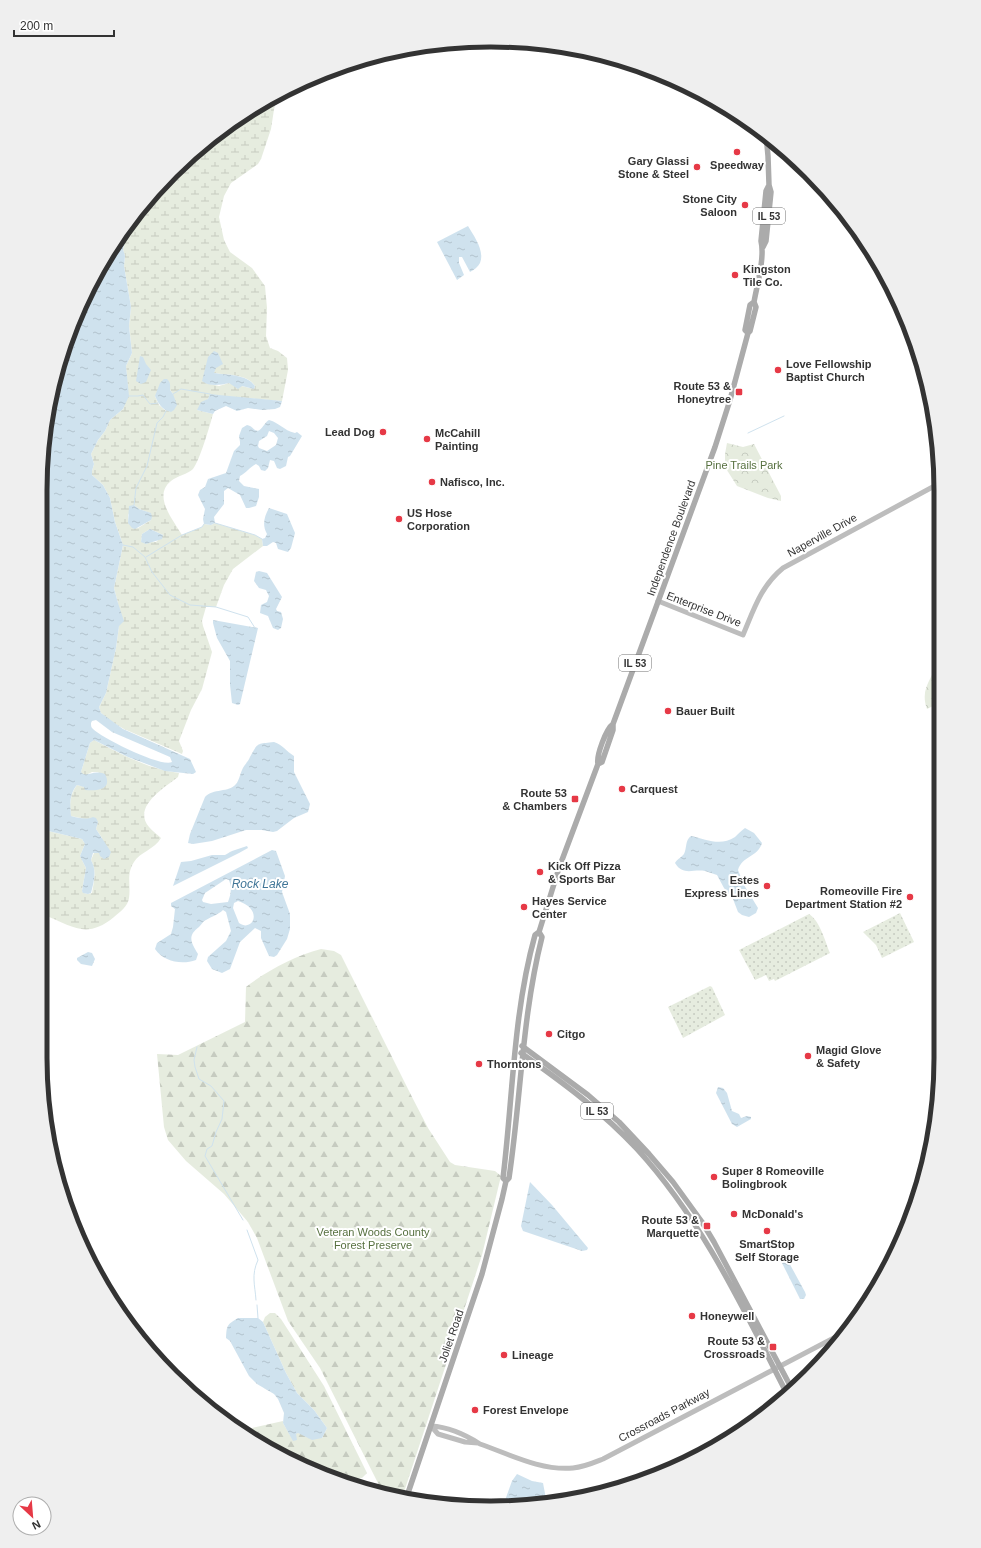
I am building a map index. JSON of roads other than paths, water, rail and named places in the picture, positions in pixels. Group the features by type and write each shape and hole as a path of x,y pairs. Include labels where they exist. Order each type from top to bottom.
{"main road":[{"name":"Independence Boulevard","path":"516,1050 526,969 534,935 539,932 559,868 598,764 602,762 613,730 613,724 720,434 748,333 746,330 750,305 754,302 762,247 761,241 766,191 769,185 767,144"},
{"name":"Independence Boulevard","path":"524,1048 530,993 542,937 539,932"},
{"name":"IL 53","path":"516,1043 602,1105 659,1165 706,1229 790,1384"},
{"name":"Joliet Road","path":"408,1493 482,1274 506,1180 509,1178 524,1048"},
{"name":"IL 53","path":"516,1050 566,1086 607,1121 636,1148 662,1178 692,1219 714,1255 785,1389"},
{"name":"Joliet Road","path":"506,1180 503,1178 516,1050"}],"street":[{"name":"Naperville Drive","path":"743,635 758,598 766,584 783,568 934,486"},
{"name":"Enterprise Drive","path":"658,601 743,635"},
{"name":"Crossroads Parkway","path":"431,1426 438,1434 465,1442 480,1444 542,1466 574,1468 588,1465 833,1338"}],"water":[{"path":"468,226 480,249 480,263 470,272 462,257 459,257 459,263 464,275 457,280 437,242"},
{"path":"124,241 123,249 125,256 124,266 131,307 129,326 132,353 126,366 129,396 123,409 110,420 91,454 94,464 92,475 103,485 110,498 115,522 123,545 114,588 124,621 119,626 116,648 106,693 99,707 101,713 123,729 190,759 196,772 193,774 165,771 128,757 94,740 90,743 81,772 83,774 105,774 107,783 99,790 85,790 84,787 77,785 71,796 70,804 71,816 96,818 98,822 96,829 111,852 109,857 104,859 99,853 93,853 91,860 94,868 94,880 91,893 88,894 83,893 82,891 86,868 80,856 85,844 82,839 47,831 48,461 56,404 62,376 71,348 93,294 106,269","holes":["96,720 112,732 170,757 172,762 166,763 145,757 108,739 93,729 91,723 92,721"]},
{"path":"214,351 218,353 223,364 216,368 214,373 247,379 255,386 254,389 242,386 238,389 229,383 212,385 202,381 208,357"},
{"path":"140,356 143,357 151,370 146,382 141,384 136,381"},
{"path":"164,379 167,379 170,384 170,390 177,405 171,412 159,404 155,396 160,383"},
{"path":"210,394 282,401 280,407 275,409 262,410 248,408 237,411 226,406 215,411 213,414 197,410 201,402 208,399"},
{"path":"267,421 273,421 287,430 295,433 297,432 302,436 288,457 286,466 280,469 277,468 274,461 270,460 268,468 265,471 261,470 256,464 254,465 240,476 239,481 244,486 259,489 259,497 256,506 246,508 240,495 228,488 224,491 224,504 214,517 215,523 211,525 204,524 203,519 205,509 198,495 200,490 205,487 208,479 226,473 234,451 240,445 239,436 242,428 247,425 251,426 257,431 261,429","holes":["269,431 274,433 278,438 276,445 267,451 259,448 259,441 267,436"]},
{"path":"134,505 139,509 151,513 152,517 151,520 135,529 128,523 129,506"},
{"path":"269,508 287,514 295,533 291,548 288,552 278,549 276,543 273,542 267,546 263,546 262,539 265,538 267,534 264,527 264,521"},
{"path":"150,529 163,535 162,539 146,544 141,542 142,534"},
{"path":"259,571 267,573 282,597 276,609 277,611 281,612 283,619 281,628 278,630 273,628 268,616 260,613 261,605 267,602 269,596 266,590 259,588 254,581 256,572"},
{"path":"213,620 258,628 240,704 238,705 232,703 230,661 217,638"},
{"path":"274,742 294,756 294,772 310,804 308,812 294,818 277,831 246,830 212,841 193,844 188,843 190,834 205,797 212,792 233,787 237,783 243,768 257,746"},
{"path":"745,828 754,833 762,843 757,851 740,865 738,870 744,885 758,908 756,913 749,917 738,912 733,899 724,888 717,875 705,871 685,871 678,867 675,863 684,854 688,840 691,836 718,842 735,837"},
{"path":"247,846 248,848 239,853 173,886 181,862 191,861 212,855 225,855"},
{"name":"Rock Lake","path":"272,850 276,851 285,876 282,892 290,914 290,929 287,939 277,955 274,957 269,956 261,938 261,931 255,928 240,942 230,969 222,973 212,969 207,961 208,957 226,941 231,931 226,912 223,910 204,921 193,933 191,939 198,954 196,960 179,962 168,960 155,949 157,943 171,934 175,909 171,906 171,903","holes":["226,879 229,880 231,888 228,902 211,904 203,902 202,900 205,893","238,901 251,909 254,919 252,923 248,925 239,923 233,908 234,903"]},
{"path":"88,952 92,953 95,959 92,966 81,964 77,960 77,958"},
{"path":"718,1087 723,1088 727,1093 732,1111 739,1114 741,1118 747,1116 751,1117 751,1119 737,1127 732,1124 716,1093"},
{"path":"530,1182 552,1205 588,1248 587,1250 582,1251 523,1231 521,1226"},
{"path":"783,1257 787,1259 805,1292 806,1295 804,1299 800,1299 782,1263 781,1259"},
{"path":"238,1318 258,1318 263,1322 286,1373 297,1393 314,1410 327,1428 322,1438 312,1440 298,1433 296,1434 297,1440 293,1441 283,1423 284,1413 278,1399 274,1394 257,1384 249,1376 230,1341 226,1338 228,1326 231,1322"},
{"path":"517,1474 532,1481 543,1483 546,1497 505,1501 512,1481"}],"waterway":[{"path":"173,394 181,389 210,394"},
{"path":"129,396 143,395 150,404 158,403"},
{"path":"134,505 136,488 147,466 157,423 166,411"},
{"path":"748,433 784,416"},
{"path":"215,523 255,535 262,539"},
{"path":"146,557 182,535 202,527 204,524"},
{"path":"123,545 133,547 145,557 152,572 170,595 190,605 216,607 248,617 255,628"},
{"path":"197,1047 194,1060 199,1079 211,1086 224,1101 222,1119 212,1146 207,1149 205,1156 243,1220"},
{"path":"247,1230 258,1260 254,1275 256,1300"},
{"path":"257,1305 258,1318"}],"place":[{"name":"Speedway","path":"737,152"},
{"name":"Gary Glassi Stone & Steel","path":"697,167"},
{"name":"Stone City Saloon","path":"745,205"},
{"name":"Kingston Tile Co.","path":"735,275"},
{"name":"Love Fellowship Baptist Church","path":"778,370"},
{"name":"Route 53 & Honeytree","path":"739,392"},
{"name":"Lead Dog","path":"383,432"},
{"name":"McCahill Painting","path":"427,439"},
{"name":"Nafisco, Inc.","path":"432,482"},
{"name":"US Hose Corporation","path":"399,519"},
{"name":"Bauer Built","path":"668,711"},
{"name":"Carquest","path":"622,789"},
{"name":"Route 53 & Chambers","path":"575,799"},
{"name":"Kick Off Pizza & Sports Bar","path":"540,872"},
{"name":"Estes Express Lines","path":"767,886"},
{"name":"Romeoville Fire Department Station #2","path":"910,897"},
{"name":"Hayes Service Center","path":"524,907"},
{"name":"Citgo","path":"549,1034"},
{"name":"Magid Glove & Safety","path":"808,1056"},
{"name":"Thorntons","path":"479,1064"},
{"name":"Super 8 Romeoville Bolingbrook","path":"714,1177"},
{"name":"McDonald's","path":"734,1214"},
{"name":"Route 53 & Marquette","path":"707,1226"},
{"name":"SmartStop Self Storage","path":"767,1231"},
{"name":"Honeywell","path":"692,1316"},
{"name":"Route 53 & Crossroads","path":"773,1347"},
{"name":"Lineage","path":"504,1355"},
{"name":"Forest Envelope","path":"475,1410"}],"park label":[{"name":"Pine Trails Park","path":"744,465"},
{"name":"Veteran Woods County Forest Preserve","path":"373,1238"}]}
